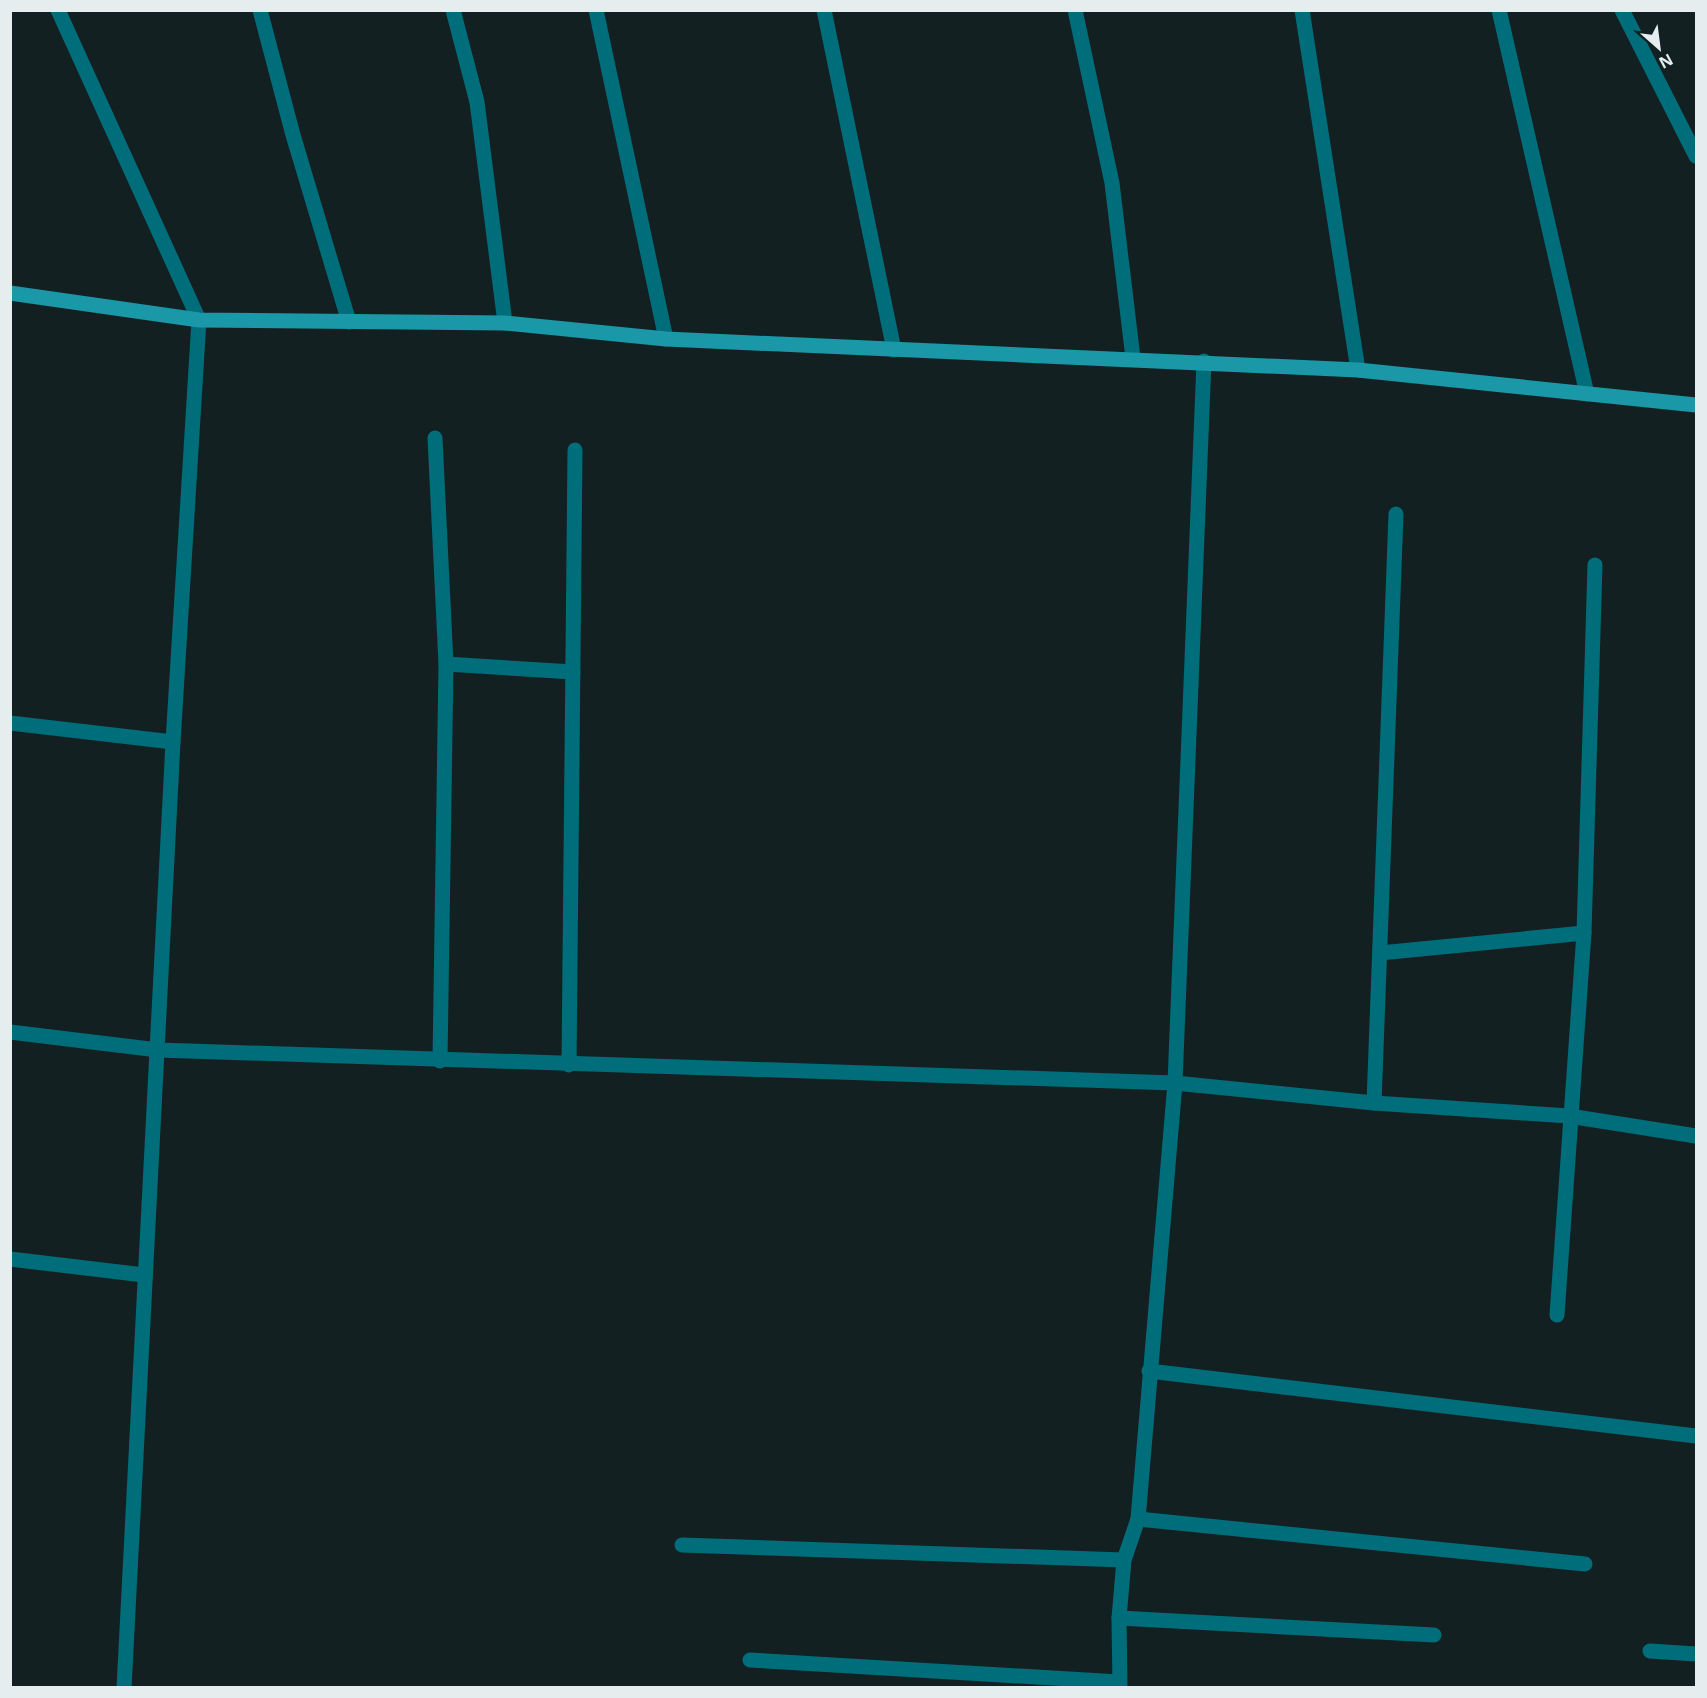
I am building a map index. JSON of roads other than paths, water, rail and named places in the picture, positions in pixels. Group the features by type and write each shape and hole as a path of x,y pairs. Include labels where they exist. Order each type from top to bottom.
{"street":[{"path":"58,10 199,320 172,742 124,1688"},
{"path":"260,10 293,135 349,322"},
{"path":"453,10 477,102 505,323"},
{"path":"596,10 666,339"},
{"path":"824,10 894,350"},
{"path":"1076,10 1112,183 1133,358"},
{"path":"1302,10 1358,370"},
{"path":"1499,10 1587,394"},
{"path":"1622,10 1696,156"},
{"path":"10,293 199,320 505,323 666,339 1204,361 1358,370 1696,405"},
{"path":"750,1660 1119,1685 1119,1618 1124,1560 1138,1519 1175,1083 1204,361"},
{"path":"435,438 446,664 440,1061"},
{"path":"569,1065 575,450"},
{"path":"1374,1103 1396,513"},
{"path":"1557,1315 1569,1116 1584,933 1595,565"},
{"path":"446,664 573,672"},
{"path":"10,723 172,742"},
{"path":"1380,953 1584,933"},
{"path":"10,1032 158,1050 440,1061 1175,1083 1374,1103 1569,1116 1696,1136"},
{"path":"10,1259 144,1275"},
{"path":"1149,1371 1696,1436"},
{"path":"1138,1519 1585,1564"},
{"path":"682,1545 1124,1560"},
{"path":"1119,1618 1434,1635"},
{"path":"1650,1651 1696,1654"}]}
